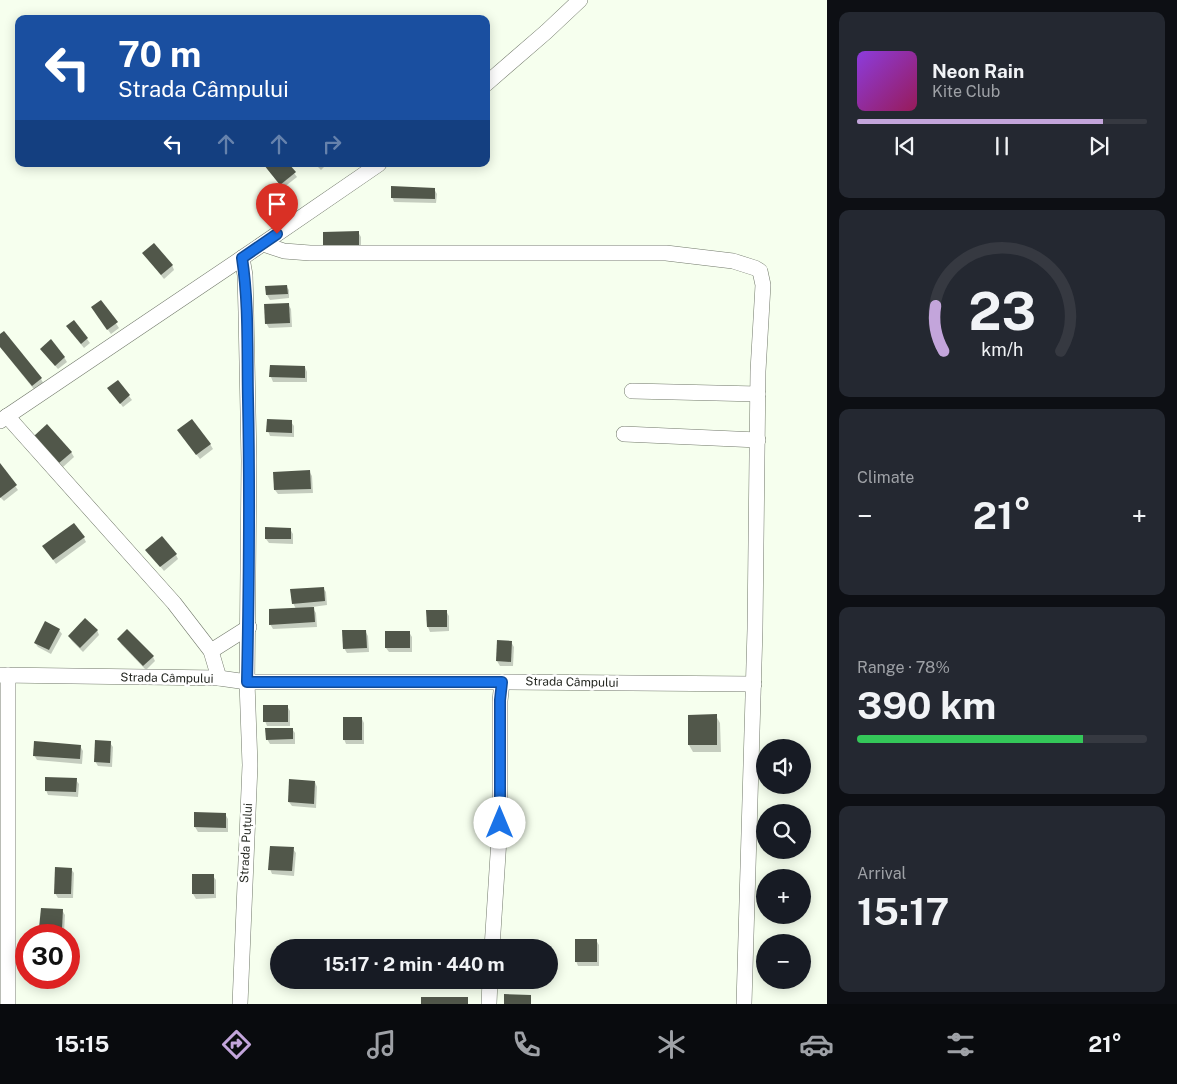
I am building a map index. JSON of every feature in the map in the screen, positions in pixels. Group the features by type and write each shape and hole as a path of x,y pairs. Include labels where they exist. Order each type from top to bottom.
{"street":[{"path":"490,81 580,0"},
{"path":"219,678 211,652 174,604 4,419 375,167"},
{"path":"263,244 284,251 310,253 666,253 733,261 760,271 763,285 758,394 754,684 744,1004"},
{"name":"Strada Puțului","path":"240,1004 250,765 247,682 249,451 245,275 242,258"},
{"path":"632,391 758,394"},
{"path":"624,434 758,440"},
{"path":"211,652 248,627"},
{"path":"4,675 8,1004"},
{"name":"Strada Câmpului","path":"4,675 219,678 247,682 754,684"},
{"path":"493,939 500,823 500,700 502,682"},
{"path":"489,1004 490,989"}],"building":[{"path":"266,167 292,167 296,172 280,185"},
{"path":"391,186 435,188 435,199 391,198"},
{"path":"359,231 359,245 323,247 323,232"},
{"path":"154,243 173,265 161,275 142,253"},
{"path":"287,285 288,294 266,295 265,286"},
{"path":"101,300 118,322 107,330 91,307"},
{"path":"289,303 290,323 265,324 264,304"},
{"path":"74,320 88,338 81,344 66,326"},
{"path":"4,331 42,378 32,386 0,347 0,334"},
{"path":"51,339 65,357 55,366 40,349"},
{"path":"270,365 305,366 305,378 269,377"},
{"path":"118,380 130,395 120,404 107,388"},
{"path":"192,419 211,444 196,455 177,430"},
{"path":"267,419 292,420 292,433 266,432"},
{"path":"47,424 72,452 59,463 34,436"},
{"path":"0,463 17,485 0,498"},
{"path":"310,470 311,489 274,490 273,472"},
{"path":"74,523 85,537 53,560 42,546"},
{"path":"265,527 291,528 291,539 265,539"},
{"path":"162,536 177,554 160,567 145,550"},
{"path":"324,587 325,601 292,604 290,589"},
{"path":"314,607 315,622 269,625 269,609"},
{"path":"426,610 447,610 447,627 427,627"},
{"path":"85,618 98,630 80,648 68,636"},
{"path":"45,621 60,629 49,650 34,643"},
{"path":"127,629 154,656 143,666 117,639"},
{"path":"342,630 366,630 367,648 343,649"},
{"path":"385,631 410,631 410,648 385,648"},
{"path":"497,640 512,641 511,662 496,661"},
{"path":"263,705 288,705 288,722 263,722"},
{"path":"717,714 717,745 688,745 688,715"},
{"path":"343,717 362,717 362,740 343,740"},
{"path":"265,728 293,728 293,739 266,740"},
{"path":"95,740 111,741 110,763 94,762"},
{"path":"34,741 81,745 80,759 33,756"},
{"path":"45,777 77,778 76,792 45,791"},
{"path":"289,779 315,781 314,804 288,802"},
{"path":"194,812 226,813 226,828 194,827"},
{"path":"270,846 294,847 292,871 268,870"},
{"path":"55,867 72,868 71,894 54,894"},
{"path":"192,874 214,874 214,894 192,894"},
{"path":"41,908 63,909 62,924 39,924"},
{"path":"575,939 597,939 597,962 575,962"},
{"path":"504,994 531,995 531,1004 504,1004"},
{"path":"421,997 468,997 468,1004 421,1004"}],"route":[{"path":"277,234 242,258 245,275 249,461 247,682 502,682 500,700 500,823"}]}
